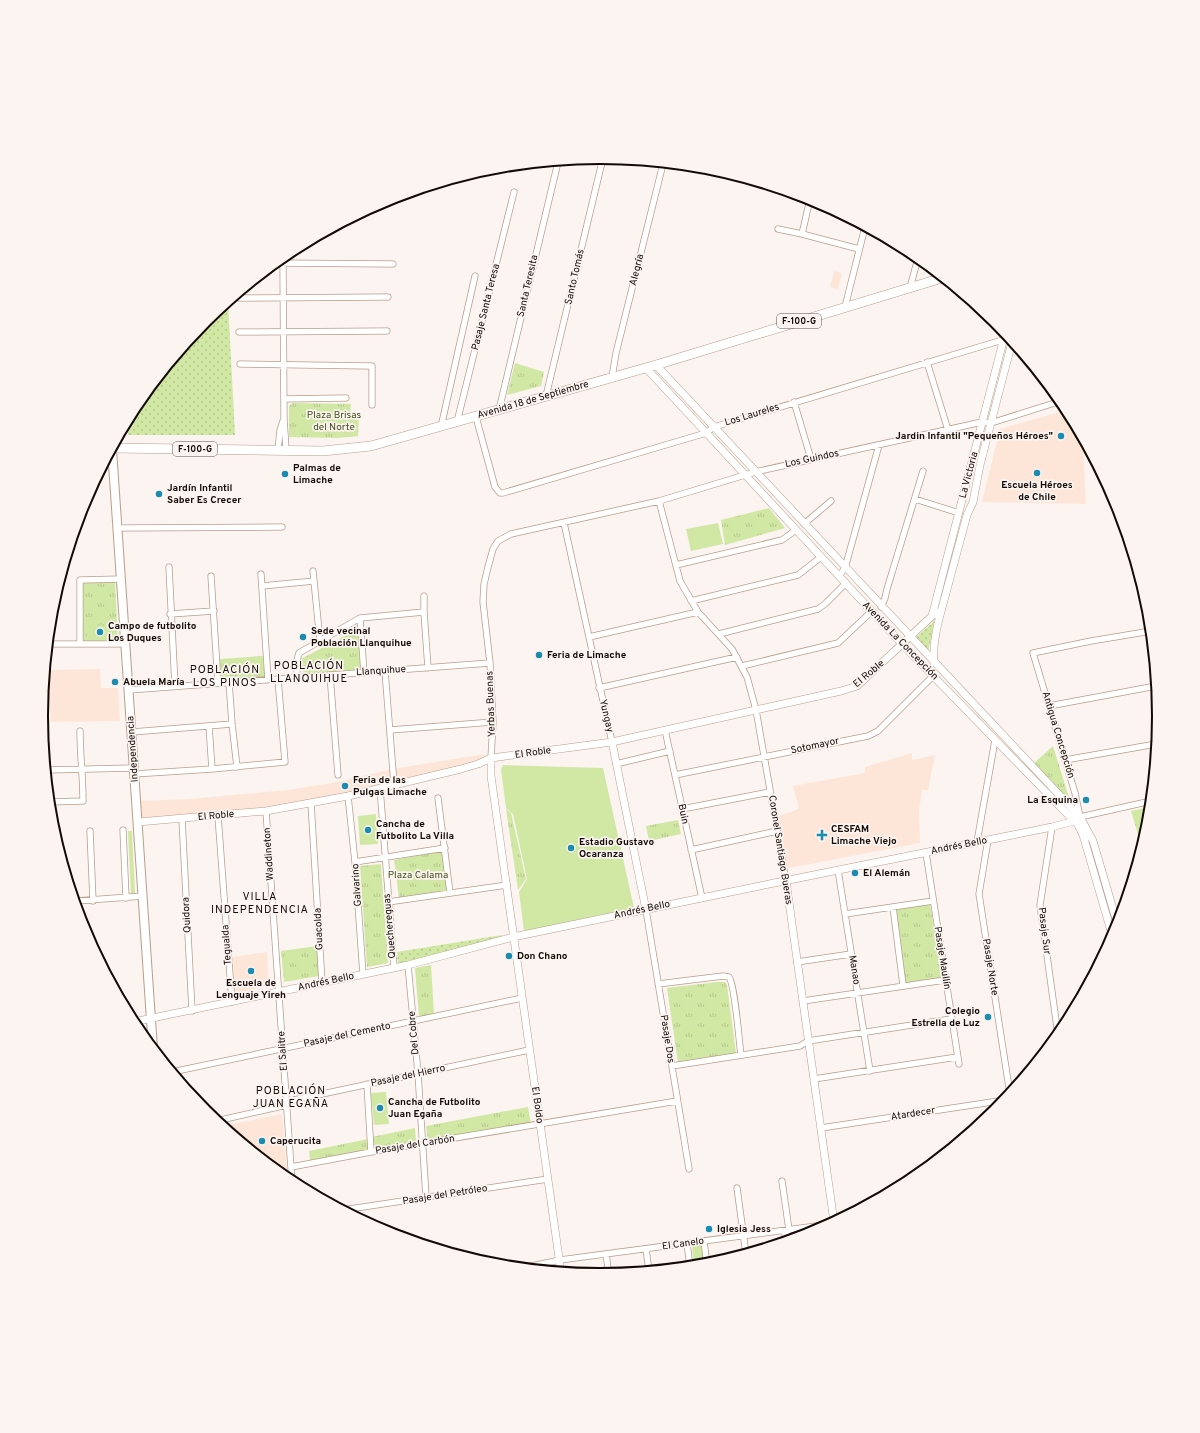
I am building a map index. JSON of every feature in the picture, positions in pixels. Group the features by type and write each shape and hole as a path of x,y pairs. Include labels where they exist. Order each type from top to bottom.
{"main road":[{"name":"Avenida 18 de Septiembre","path":"117,449 323,451 357,448 384,443 646,368 937,280"},
{"name":"Independencia","path":"113,458 153,1041"}],"street":[{"name":"Santo Tomás","path":"546,396 602,164"},
{"name":"Santa Teresita","path":"499,410 557,167"},
{"name":"Alegría","path":"612,377 616,353 663,168"},
{"name":"Pasaje Santa Teresa","path":"457,422 514,192"},
{"path":"802,234 808,206"},
{"path":"778,229 859,249"},
{"path":"845,307 864,232"},
{"path":"285,264 393,264"},
{"path":"282,450 284,419 283,265"},
{"path":"910,288 916,265"},
{"path":"441,427 475,276"},
{"path":"240,298 388,297"},
{"path":"239,332 387,332"},
{"name":"Los Laureles","path":"476,417 496,490 503,493 706,433 714,427 1002,338"},
{"name":"La Victoria","path":"932,616 982,422 1005,342"},
{"name":"La Victoria","path":"934,663 933,651 941,611 966,515 973,502 980,465 1010,348"},
{"path":"927,362 948,430"},
{"path":"240,364 372,366 372,405"},
{"name":"Avenida La Concepción","path":"656,365 909,636 1077,819 1093,841 1115,915"},
{"name":"Avenida La Concepción","path":"646,368 902,644 995,740 1077,819 1110,928"},
{"path":"284,398 346,398"},
{"path":"794,402 811,459"},
{"name":"Los Guindos","path":"564,523 659,501 755,472 982,422 991,423 1054,403"},
{"path":"839,576 845,568 879,445"},
{"path":"881,606 885,598 914,499 924,471"},
{"path":"914,499 959,513"},
{"path":"804,524 831,500"},
{"name":"Coronel Santiago Bueras","path":"659,501 680,581 698,612 719,634 737,657 752,692 786,881 833,1217"},
{"name":"Yungay","path":"564,523 612,742 646,910"},
{"name":"Yerbas Buenas","path":"513,937 491,776 493,722 490,663 483,602 486,572 493,549 498,542 511,534 564,523"},
{"path":"118,528 282,527"},
{"path":"676,565 782,540 796,530"},
{"path":"691,602 798,575 821,556"},
{"path":"169,567 170,614 175,686"},
{"path":"313,571 320,642"},
{"path":"261,574 268,680"},
{"path":"211,576 218,683"},
{"path":"80,644 80,580 121,579"},
{"path":"262,586 314,581"},
{"path":"719,634 818,609 846,583"},
{"path":"424,596 428,668"},
{"path":"170,614 214,611"},
{"path":"742,666 838,643 872,611"},
{"path":"909,636 932,616 941,611"},
{"path":"297,678 297,657 299,653 360,618 424,612"},
{"path":"589,637 698,612"},
{"path":"360,618 364,672"},
{"name":"Antigua Concepción","path":"1077,819 1076,793 1033,653 1145,632"},
{"name":"El Roble","path":"138,822 266,811 312,803 461,769 491,758 612,742 854,688 909,636"},
{"path":"53,644 126,644"},
{"path":"599,688 737,657"},
{"name":"Llanquihue","path":"129,690 490,663"},
{"path":"386,671 394,784"},
{"path":"330,675 338,775"},
{"name":"Sotomayor","path":"675,775 868,736 878,731 933,676"},
{"path":"51,770 83,769 134,771 212,769 285,762 278,679"},
{"path":"229,682 237,767"},
{"path":"1049,706 1151,687"},
{"path":"390,730 493,722"},
{"path":"132,732 232,724"},
{"path":"209,726 212,769"},
{"name":"Buin","path":"665,730 702,898"},
{"path":"55,802 83,801 83,769 80,758 80,731"},
{"path":"977,842 995,740"},
{"path":"1065,760 1151,745"},
{"path":"616,764 670,751"},
{"name":"Quechereguas","path":"380,788 394,968"},
{"path":"682,809 770,792"},
{"name":"Galvarino","path":"348,796 355,862 363,974"},
{"path":"438,798 450,893"},
{"name":"Guacolda","path":"312,803 322,983"},
{"name":"Andrés Bello","path":"140,1021 408,965 513,937 1052,827 1077,819 1145,803"},
{"name":"Waddineton","path":"266,811 279,992"},
{"name":"Tegualda","path":"218,816 232,1002"},
{"name":"Quidora","path":"182,819 192,1010"},
{"name":"Pasaje Sur","path":"1052,827 1040,905 1057,1026"},
{"path":"123,830 126,898"},
{"path":"90,831 93,901"},
{"path":"691,850 777,831"},
{"name":"Pasaje Norte","path":"988,840 979,894 1009,1087"},
{"path":"355,862 445,848"},
{"name":"Pasaje Maullín","path":"926,853 958,1064"},
{"name":"Manao","path":"838,870 870,1071"},
{"path":"388,902 507,885"},
{"path":"80,901 143,896"},
{"path":"845,914 933,901"},
{"path":"893,907 904,985"},
{"name":"Pasaje Dos","path":"646,910 689,1169"},
{"name":"El Boldo","path":"513,937 561,1267"},
{"path":"797,962 851,954"},
{"name":"Del Cobre","path":"408,965 418,1073 426,1198"},
{"path":"658,984 723,976 729,977 732,982 741,1055"},
{"path":"802,1001 945,980"},
{"name":"El Salitre","path":"279,992 291,1174"},
{"name":"Pasaje del Cemento","path":"177,1071 522,998"},
{"path":"672,1066 800,1046 808,1041 951,1019"},
{"name":"Pasaje del Hierro","path":"223,1119 287,1105 294,1100 529,1050"},
{"path":"814,1079 957,1057"},
{"path":"367,1084 371,1152"},
{"name":"Pasaje del Carbón","path":"291,1167 422,1143 678,1101"},
{"name":"Atardecer","path":"820,1128 995,1101"},
{"name":"Pasaje del Petróleo","path":"350,1209 548,1179"},
{"path":"782,1181 789,1230 784,1234 785,1236"},
{"path":"737,1188 745,1249"},
{"name":"El Canelo","path":"537,1265 560,1260 808,1227"},
{"path":"704,1241 706,1258"},
{"path":"687,1243 689,1261"},
{"path":"646,1249 648,1266"},
{"path":"606,1254 608,1268"}],"shaded area":[{"path":"834,271 842,273 838,289 830,287"},
{"name":"Escuela Héroes de Chile","path":"1060,412 1083,451 1086,504 982,502 1000,429"},
{"path":"100,669 101,688 118,688 120,721 51,722 49,685 50,670"},
{"path":"912,753 912,760 935,755 928,790 922,790 919,810 920,843 789,868 785,866 778,816 799,809 793,786 865,773 865,767"},
{"name":"Feria de las Pulgas Limache","path":"485,754 483,759 472,763 346,794 267,807 140,821 139,801 190,799 288,790 338,782 392,769"},
{"name":"Escuela de Lenguaje Yireh","path":"267,952 269,985 235,994 233,957"},
{"name":"Caperucita","path":"282,1114 287,1171 264,1154 228,1125"}],"green space":[{"path":"228,308 235,435 128,435 128,431 162,380 210,326"},
{"path":"515,363 544,372 541,386 507,395"},
{"name":"Plaza Brisas del Norte","path":"293,403 351,404 350,415 359,416 358,436 337,438 289,437 289,406"},
{"path":"339,429 358,429 358,436 339,437"},
{"path":"769,508 785,528 725,545 721,520"},
{"path":"718,523 723,544 691,551 686,529"},
{"path":"115,582 118,640 82,642 81,583"},
{"path":"934,621 934,623 928,653 914,639"},
{"name":"Campo de futbolito Los Duques","path":"114,625 114,639 87,639 86,626"},
{"path":"357,625 361,673 304,677 301,659 348,634 350,630"},
{"path":"263,656 265,679 221,682 220,659"},
{"path":"1053,746 1071,804 1034,763"},
{"path":"1047,755 1056,763 1047,772 1038,763"},
{"name":"Estadio Gustavo Ocaranza","path":"503,765 603,768 634,908 524,931 519,892 527,879 513,814 506,808 501,770"},
{"path":"1144,808 1138,835 1131,811"},
{"path":"506,809 511,813 526,879 518,890"},
{"name":"Cancha de Futbolito La Villa","path":"376,814 378,844 360,845 358,816"},
{"path":"678,820 681,834 649,841 646,826"},
{"path":"128,831 132,831 135,894 131,894"},
{"name":"Plaza Calama","path":"442,851 447,891 399,898 394,860"},
{"path":"381,864 388,963 367,967 360,866"},
{"path":"930,904 942,979 906,984 896,909"},
{"path":"502,935 502,940 398,964 397,952"},
{"path":"317,946 319,976 284,982 281,951"},
{"path":"431,965 434,1014 419,1017 415,968"},
{"path":"725,982 727,985 736,1053 678,1063 667,988"},
{"name":"Cancha de Futbolito Juan Egaña","path":"386,1092 389,1124 374,1125 371,1093"},
{"path":"528,1107 531,1124 428,1141 426,1126"},
{"path":"415,1128 416,1141 373,1148 372,1137"},
{"path":"368,1139 368,1150 310,1161 309,1151"},
{"path":"704,1244 706,1258 693,1260 692,1246"}],"place":[{"name":"Jardin Infantil \"Pequeños Héroes\"","path":"1061,436"},
{"name":"Escuela Héroes de Chile","path":"1037,473"},
{"name":"Palmas de Limache","path":"285,474"},
{"name":"Jardín Infantil Saber Es Crecer","path":"159,494"},
{"name":"Campo de futbolito Los Duques","path":"100,632"},
{"name":"Sede vecinal Población Llanquihue","path":"303,637"},
{"name":"Feria de Limache","path":"539,655"},
{"name":"Abuela María","path":"115,682"},
{"name":"Feria de las Pulgas Limache","path":"345,786"},
{"name":"La Esquina","path":"1086,800"},
{"name":"Cancha de Futbolito La Villa","path":"368,830"},
{"name":"CESFAM Limache Viejo","path":"822,835"},
{"name":"Estadio Gustavo Ocaranza","path":"571,848"},
{"name":"El Alemán","path":"855,873"},
{"name":"Don Chano","path":"509,956"},
{"name":"Escuela de Lenguaje Yireh","path":"251,971"},
{"name":"Colegio Estrella de Luz","path":"988,1017"},
{"name":"Cancha de Futbolito Juan Egaña","path":"380,1108"},
{"name":"Caperucita","path":"262,1141"},
{"name":"Iglesia Jess","path":"709,1229"}],"district":[{"name":"POBLACIÓN LLANQUIHUE","path":"309,672"},
{"name":"POBLACIÓN LOS PINOS","path":"225,676"},
{"name":"VILLA INDEPENDENCIA","path":"260,903"},
{"name":"POBLACIÓN JUAN EGAÑA","path":"291,1097"}]}
